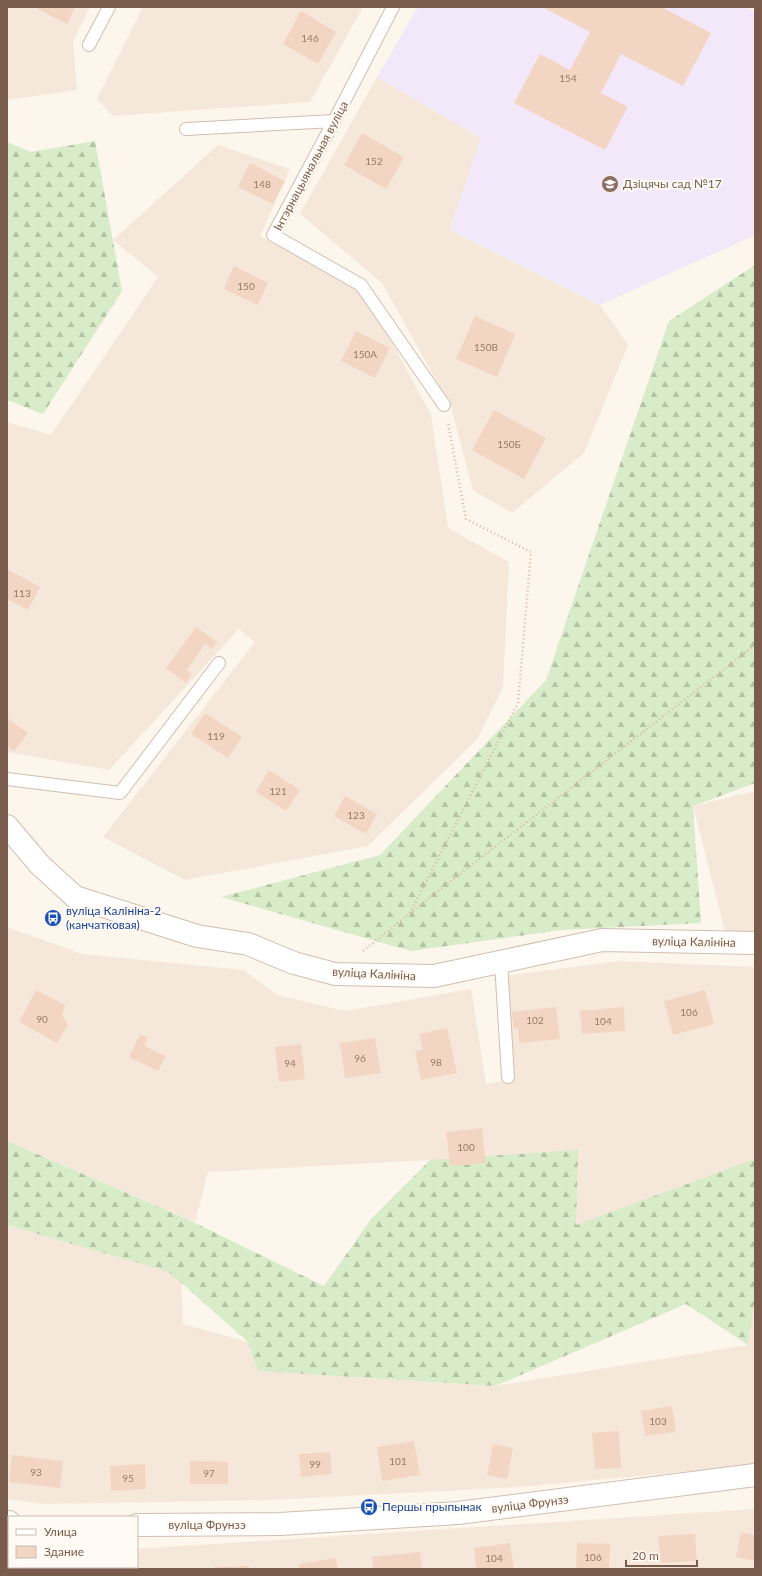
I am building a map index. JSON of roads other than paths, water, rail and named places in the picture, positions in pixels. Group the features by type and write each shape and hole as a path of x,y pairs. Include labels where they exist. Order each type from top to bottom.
{"street":[{"name":"вуліца Калініна","path":"7,826 40,865 75,897 197,936 248,944 294,963 335,974 434,976 602,940 755,943"},
{"name":"вуліца Фрунзэ","path":"138,1525 280,1524 458,1513 755,1475"}],"lane":[{"path":"89,45 109,7"},
{"name":"Інтэрнацыянальная вуліца","path":"393,7 273,235 361,285 444,405"},
{"path":"186,129 334,121"},
{"path":"7,779 120,793 220,663"},
{"path":"501,962 508,1077"}],"place":[{"name":"Дзіцячы сад №17","path":"610,184"},
{"name":"вуліца Калініна-2 (канчатковая)","path":"53,918"},
{"name":"Першы прыпынак","path":"369,1507"}]}
